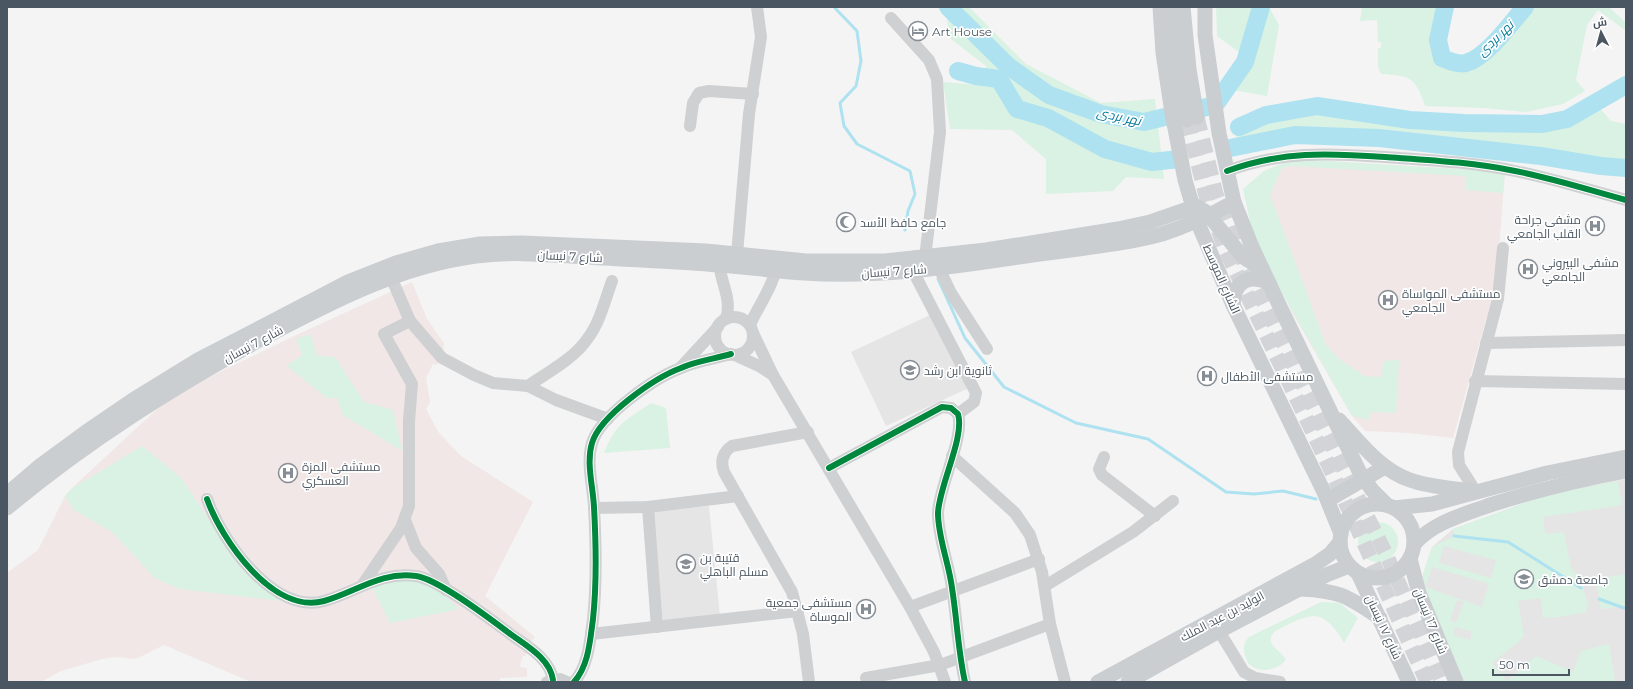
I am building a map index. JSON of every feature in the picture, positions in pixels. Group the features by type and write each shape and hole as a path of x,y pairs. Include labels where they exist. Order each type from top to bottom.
{"main road":[{"name":"الشارع الموسط","path":"1160,7 1163,53 1172,113 1192,207 1203,218 1233,305 1328,500 1341,538"},
{"path":"1171,7 1178,71 1192,118 1189,69 1182,7"},
{"path":"1205,7 1205,35 1227,171 1234,202 1266,276 1329,409 1365,480 1390,507 1407,519 1414,535 1414,543 1410,560 1398,572 1387,577 1374,578 1354,570 1343,555 1341,538 1348,518 1361,508 1370,505 1390,507 1432,504 1547,473 1626,457"},
{"name":"شارع 7 نيسان","path":"7,494 41,465 86,432 133,400 198,360 348,282 396,263 459,247 501,243 719,259 840,274 913,271 1137,239 1166,232 1203,218 1234,202"},
{"name":"شارع 7 نيسان","path":"7,508 48,474 92,442 204,370 353,292 391,277 440,262 500,254 520,253 719,259 737,254 776,265 925,258 986,250 1129,227 1164,218 1192,207"},
{"path":"1203,218 1266,276"},
{"path":"1233,305 1235,292 1244,281 1266,276"},
{"path":"1329,409 1385,467 1418,483 1476,492"},
{"path":"1328,500 1365,480 1385,467"},
{"path":"1414,543 1430,529 1451,519 1540,490 1626,471"},
{"name":"الوليد بن عبد الملك","path":"1098,682 1317,563 1330,554 1341,538"},
{"name":"شارع 17 نيسان","path":"1410,560 1419,593 1456,682"},
{"name":"الوليد بن عبد الملك","path":"1130,681 1219,631 1301,589 1326,574 1354,570"},
{"name":"شارع ١٧ نيسان","path":"1354,570 1380,618 1409,682"},
{"path":"1301,589 1328,590 1345,595 1380,618"}],"street":[{"path":"737,254 752,94 761,37 757,7"},
{"path":"891,18 929,60 936,79 940,132 925,258"},
{"path":"690,126 693,103 699,93 710,91 752,94"},
{"path":"1227,171 1257,161 1307,154 1420,159 1473,164 1515,171 1626,200"},
{"path":"1476,492 1459,465 1457,456 1499,292 1503,248"},
{"path":"719,259 729,303 722,323 716,333 717,344 720,349 755,364 773,375"},
{"path":"574,682 585,663 591,634 595,587 594,508 590,452 596,434 608,419 640,392 681,368 733,355 749,348 751,329 776,265"},
{"path":"939,268 951,293 987,349"},
{"path":"913,271 976,392 974,402 958,414"},
{"path":"391,277 410,321 442,358 493,383 528,386 556,400 608,419"},
{"path":"528,386 574,354 589,338 612,281"},
{"path":"681,368 722,323 739,318 751,329 773,375 910,607 940,665 945,682"},
{"path":"363,584 396,536 405,520 409,499 408,421 412,384 384,334 410,321"},
{"path":"1486,343 1626,340"},
{"path":"1476,381 1626,384"},
{"path":"829,468 942,407 951,408 958,414 959,424 952,456 940,497 938,513 939,528 953,590 959,658 965,681"},
{"path":"808,432 736,444 729,448 723,455 722,468 788,582 798,611 809,682"},
{"path":"952,456 1015,513 1030,535 1039,559 1045,586 1050,624 1065,682"},
{"path":"1104,457 1099,469 1100,474 1155,516"},
{"path":"594,508 648,507 738,496"},
{"path":"207,499 216,520 241,559 265,583 289,597 302,602 317,602 384,577 406,575 426,578 478,610 543,659 551,669 550,681 567,682"},
{"path":"1045,586 1095,557 1155,516 1173,501"},
{"path":"648,507 657,627"},
{"path":"405,520 416,548 439,574 446,590"},
{"path":"910,607 1039,559"},
{"path":"591,634 798,611"},
{"path":"866,678 940,665 1050,624"},
{"path":"1219,631 1244,672 1255,678 1280,682"}],"shaded area":[{"name":"مستشفى المواساة الجامعي","path":"1294,159 1505,172 1499,250 1494,291 1453,438 1409,433 1365,431 1352,416 1290,309 1243,189 1264,171"},
{"name":"مستشفى المزة العسكري","path":"412,282 427,319 444,343 442,358 437,365 433,364 426,378 430,402 426,409 439,433 461,456 533,502 485,596 535,637 524,649 527,651 526,656 523,656 521,661 520,667 527,668 527,677 500,678 500,682 251,682 164,645 136,659 114,657 102,659 61,671 41,682 7,682 7,573 38,550 65,496 71,489 171,396 292,337"},
{"name":"ثانوية ابن رشد","path":"934,313 969,388 886,426 851,352"},
{"name":"جامعة دمشق","path":"1626,479 1626,682 1464,682 1422,585 1423,574 1432,547 1453,529 1546,495"},
{"name":"قتيبة بن مسلم الباهلي","path":"709,506 720,617 663,623 652,511"}],"green space":[{"path":"940,7 969,7 1026,64 1101,103 1155,99 1164,179 1126,177 1113,191 1046,194 1046,159 1012,130 950,129 943,82 979,85 986,66 951,39 946,14"},
{"path":"1216,7 1252,7 1242,52 1236,50 1217,36"},
{"path":"1264,7 1269,7 1279,25 1267,96 1233,90 1249,65"},
{"path":"1362,7 1442,7 1435,39 1437,55 1447,66 1469,72 1489,55 1532,7 1609,7 1626,23 1626,31 1598,10 1587,25 1576,80 1585,91 1563,104 1526,112 1484,108 1425,106 1418,89 1410,80 1405,77 1381,74 1378,67 1378,48 1381,48 1381,42 1378,42 1377,20 1360,21"},
{"path":"1596,104 1611,121 1626,124 1626,165 1541,151 1381,134 1293,132 1236,141 1236,135 1266,116 1318,107 1405,121 1540,126 1571,120"},
{"path":"1294,159 1505,172 1503,193 1466,190 1466,176 1292,166 1282,168 1270,195 1326,345 1338,358 1364,376 1382,377 1383,361 1399,360 1396,413 1371,412 1369,420 1352,416 1255,245 1243,189 1264,171"},
{"path":"310,334 317,356 335,357 364,402 393,410 402,451 343,415 337,398 327,398 287,366 302,355 296,339"},
{"path":"651,403 666,408 670,448 604,453 608,443 617,429 628,419"},
{"path":"142,446 182,479 242,570 282,601 180,589 155,578 112,532 74,510 65,496 71,489"},
{"path":"1618,481 1622,505 1543,517 1545,534 1564,532 1571,568 1579,576 1588,605 1586,612 1560,617 1543,618 1541,598 1518,601 1524,637 1492,663 1507,681 1535,657 1539,657 1573,672 1581,651 1609,644 1615,682 1465,682 1422,585 1423,574 1432,547 1455,536 1453,529 1546,495","holes":["1444,546 1496,560 1491,578 1439,563","1432,567 1489,584 1482,607 1425,587","1457,600 1464,602 1456,623 1450,620","1455,627 1472,632 1470,640 1453,635"]},
{"path":"1374,522 1382,522 1389,525 1395,531 1398,542 1395,553 1389,559 1382,562 1374,562 1367,559 1361,553 1358,546 1358,538 1361,531 1367,525"},
{"path":"1626,574 1626,606 1601,609 1596,579"},
{"path":"414,580 436,587 459,609 390,623 372,587 387,581"},
{"path":"1321,602 1340,603 1358,618 1344,643 1329,622 1314,616 1306,617 1275,631 1272,636 1271,643 1286,659 1282,664 1273,668 1260,670 1248,663 1244,653 1244,646 1249,637"}],"waterway":[{"path":"834,7 857,31 861,61 856,86 840,103 844,126 857,144 910,171 915,194 908,211 905,230"},
{"name":"نهر بردى","path":"948,7 1008,66 1049,95 1101,114 1144,122 1215,105 1245,62 1261,7"},
{"name":"نهر بردى","path":"1445,7 1438,40 1442,58 1460,63 1466,63 1474,60 1482,54 1498,39 1525,7"},
{"path":"958,71 976,76 999,79 1017,109 1048,118 1105,149 1152,162 1179,159"},
{"path":"1239,127 1266,115 1317,106 1410,120 1464,123 1542,124 1567,119 1626,85"},
{"path":"1230,148 1295,135 1379,138 1541,156 1601,166 1626,168"},
{"path":"938,279 965,338 1004,387 1076,423 1148,439 1226,492 1254,494 1283,491 1316,499"},
{"path":"1454,536 1508,542 1581,588"},
{"path":"1599,599 1624,608"}],"tunnel":[{"path":"1197,117 1216,194 1235,243 1339,460 1386,554 1442,682"},
{"path":"1187,120 1206,196 1225,249 1328,464 1427,682"}],"cycle path":[{"path":"1227,171 1247,164 1305,155 1324,154 1417,159 1466,163 1515,171 1626,200"},
{"path":"574,682 586,660 590,644 593,619 596,549 594,507 590,475 590,451 597,432 605,421 629,399 657,380 687,366 731,354"},
{"path":"829,468 942,407 951,408 958,414 958,435 939,502 938,522 951,579 965,682"},
{"path":"207,499 224,534 237,553 268,585 286,597 305,602 324,601 380,579 403,575 416,576 450,591 529,647 547,665 553,680"}],"place":[{"name":"Art House","path":"918,31"},
{"name":"جامع حافظ الأسد","path":"846,222"},
{"name":"مشفى جراحة القلب الجامعي","path":"1595,226"},
{"name":"مشفى البيروني الجامعي","path":"1528,269"},
{"name":"مستشفى المواساة الجامعي","path":"1388,300"},
{"name":"ثانوية ابن رشد","path":"910,370"},
{"name":"مستشفى الأطفال","path":"1207,376"},
{"name":"مستشفى المزة العسكري","path":"288,473"},
{"name":"قتيبة بن مسلم الباهلي","path":"686,564"},
{"name":"جامعة دمشق","path":"1524,579"},
{"name":"مستشفى جمعية الموساة","path":"866,609"}]}
